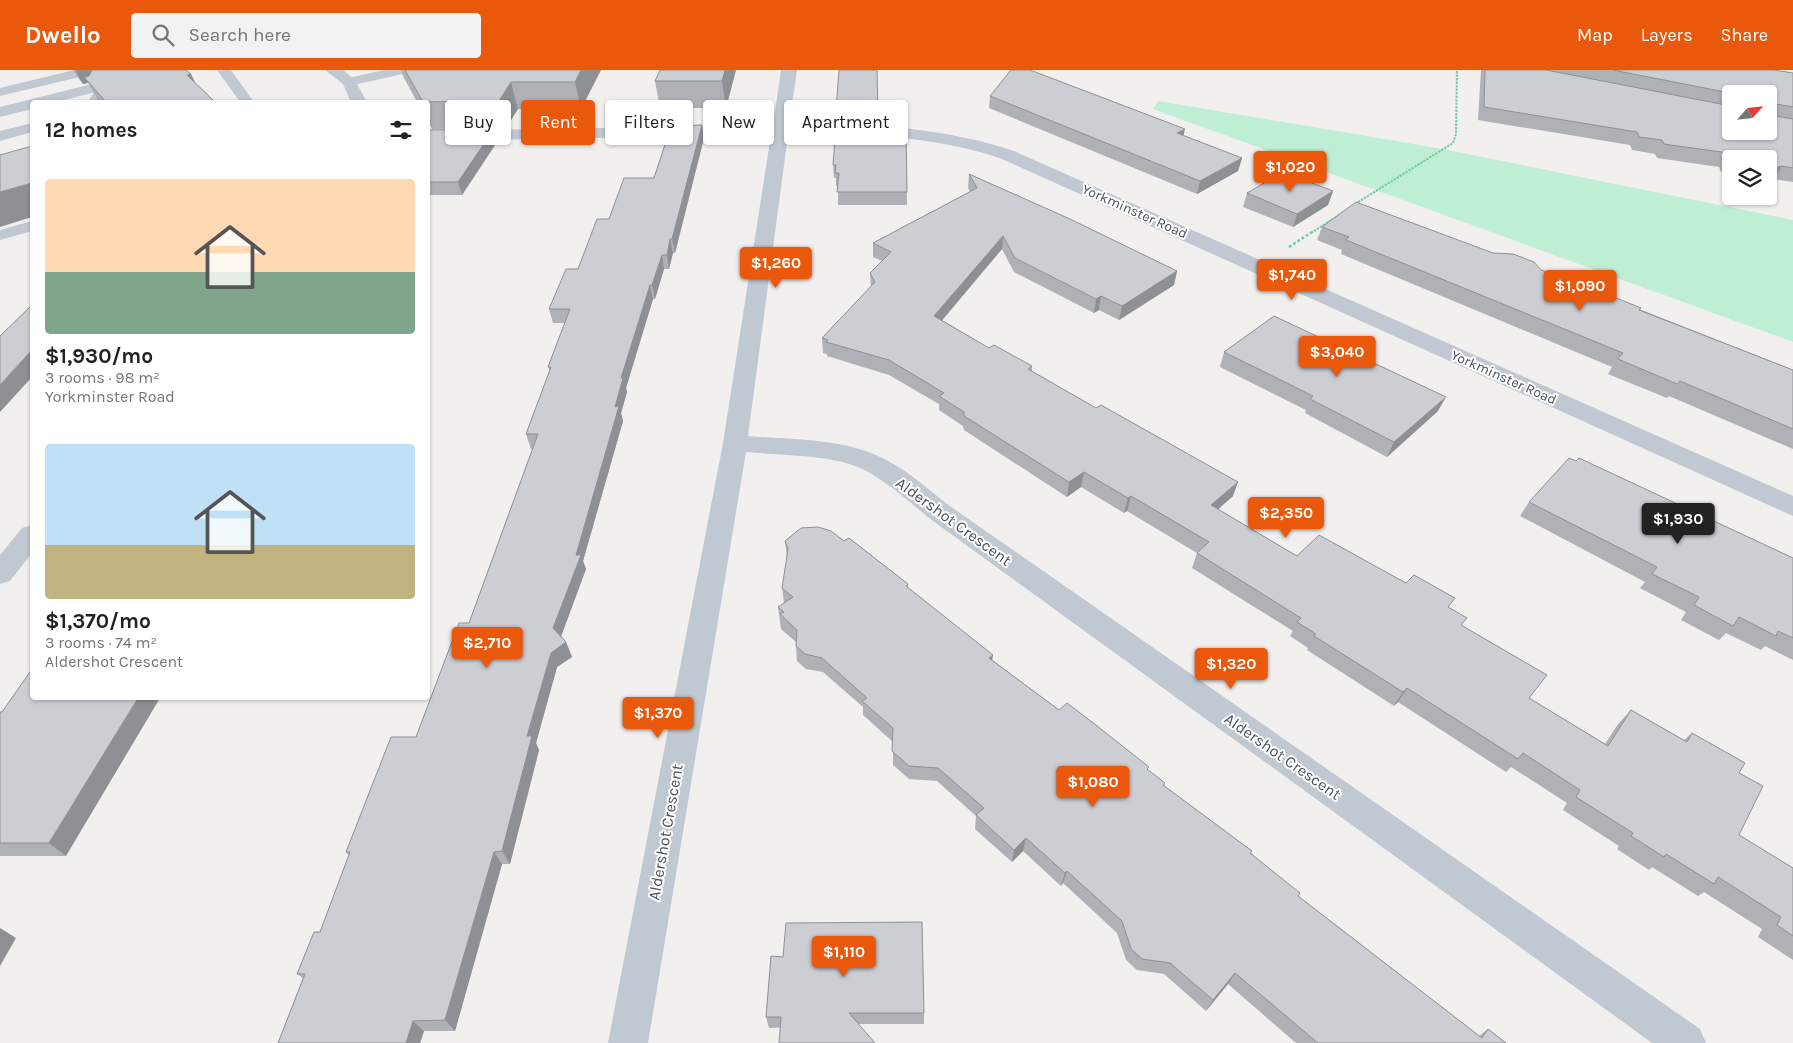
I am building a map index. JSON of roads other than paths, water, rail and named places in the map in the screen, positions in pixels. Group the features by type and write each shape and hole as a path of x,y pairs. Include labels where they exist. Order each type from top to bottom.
{"street":[{"path":"47,100 166,70"},
{"path":"333,70 349,82 358,100"},
{"name":"Aldershot Crescent","path":"628,1043 735,443 789,70"},
{"path":"0,112 30,104"},
{"name":"Yorkminster Road","path":"430,136 781,130 892,131 937,137 997,151 1259,266 1793,507"},
{"name":"Aldershot Crescent","path":"735,443 842,453 869,462 904,483 938,510 1686,1043"},
{"path":"0,574 30,537"}],"lane":[{"path":"0,92 91,70"},
{"path":"224,70 246,100"},
{"path":"349,82 402,70"},
{"path":"96,100 104,86"},
{"path":"0,136 30,128"},
{"path":"0,235 30,227"}]}
